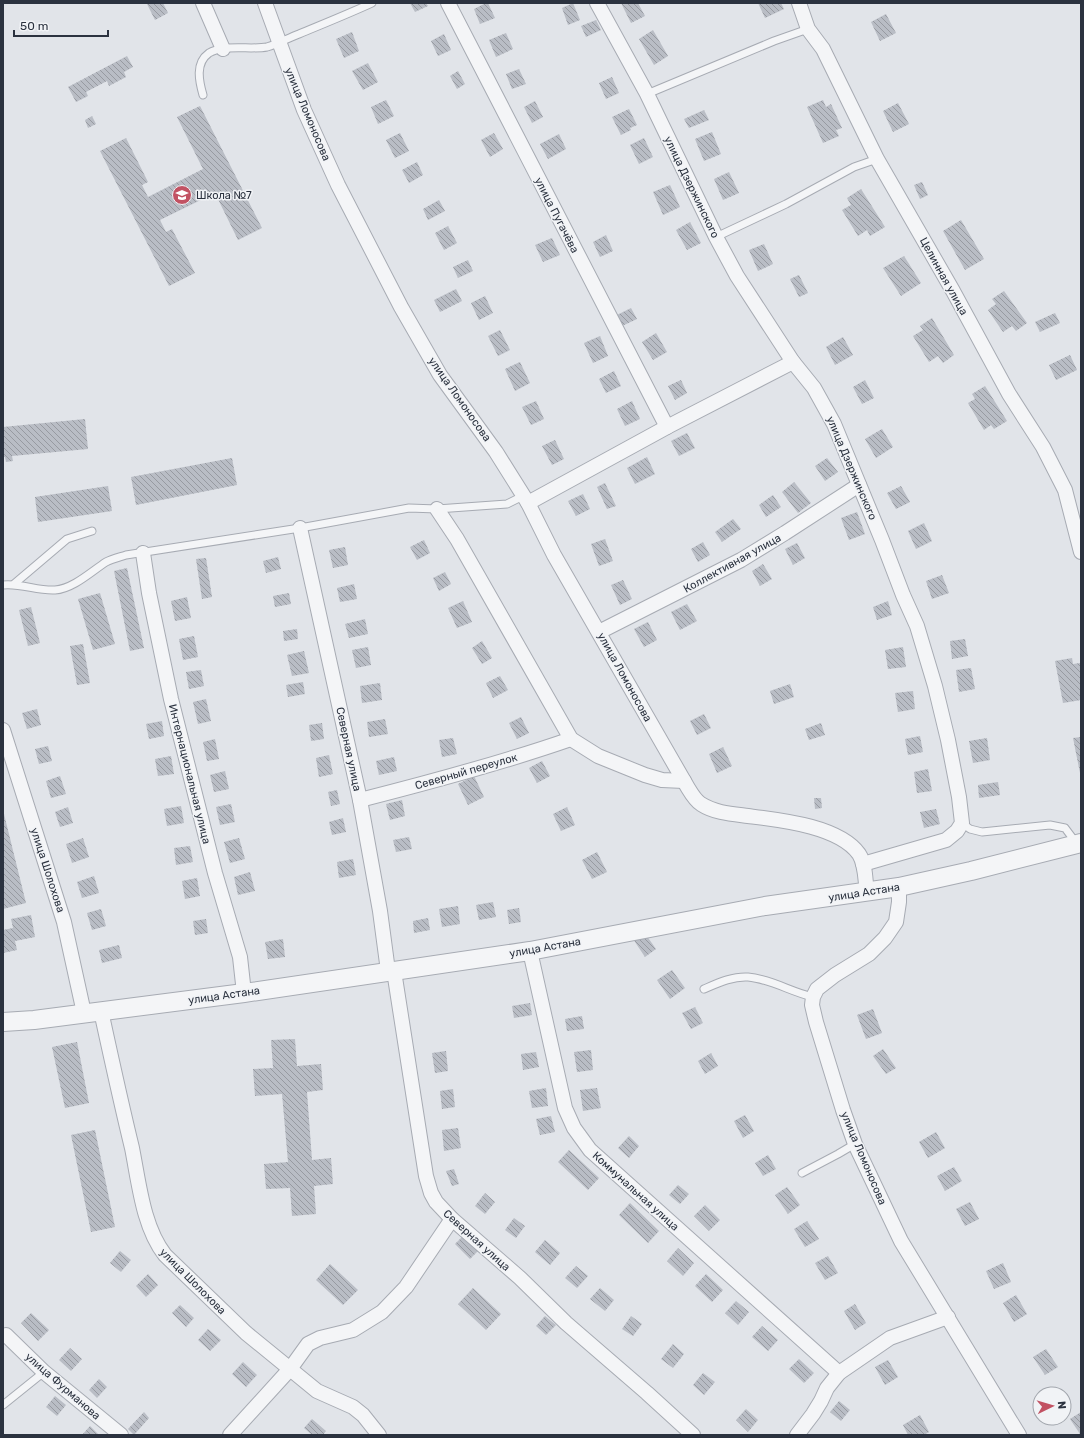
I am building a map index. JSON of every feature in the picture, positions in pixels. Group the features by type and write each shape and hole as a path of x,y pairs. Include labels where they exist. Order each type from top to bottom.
{"street":[{"path":"203,3 223,49"},
{"name":"улица Ломоносова","path":"265,3 307,117 338,185 401,307 440,375 496,452 526,500 554,555 684,781 699,804 714,810 784,820 826,831 845,841 858,854 863,864 867,893"},
{"name":"улица Пугачёва","path":"448,3 667,427"},
{"name":"улица Дзержинского","path":"597,3 647,94 716,237 737,276 793,362 814,388 834,424 917,626 935,686 948,740 959,797 962,823"},
{"name":"Целинная улица","path":"799,3 808,29 823,49 877,159 953,291 1009,394 1043,447 1065,490 1081,552"},
{"path":"526,500 793,362"},
{"name":"Коллективная улица","path":"599,632 741,560 859,485"},
{"path":"437,509 457,540 571,739 598,756 645,775 662,780 684,781"},
{"name":"Северная улица","path":"300,528 360,800 426,1176 432,1193 436,1202 452,1219 520,1278 566,1323 647,1392 693,1435"},
{"name":"Интернациональная улица","path":"143,553 149,593 171,699 215,873 240,957 244,993"},
{"name":"улица Шолохова","path":"3,730 64,922 84,1013"},
{"name":"Северный переулок","path":"360,800 458,775 571,739"},
{"path":"863,864 946,840 957,831 962,823"},
{"name":"улица Астана","path":"3,1022 34,1020 244,993 530,951 764,906 867,893 900,887 1080,844"},
{"path":"813,997 817,990 835,975 869,954 885,938 896,922 900,887"},
{"name":"Коммунальная улица","path":"530,951 565,1108 574,1128 590,1150 838,1373"},
{"name":"улица Ломоносова","path":"813,997 812,1005 816,1022 855,1144 901,1241 1019,1435"},
{"name":"улица Шолохова","path":"101,1011 143,1201 150,1226 158,1246 165,1255 246,1333 317,1391 352,1407 363,1415 379,1435"},
{"path":"230,1435 290,1369 308,1344 320,1338 353,1330 382,1312 406,1287 452,1219"},
{"path":"796,1435 813,1414 827,1388 838,1373 890,1338 948,1317"},
{"name":"улица Фурманова","path":"6,1335 44,1372 121,1435"}],"lane":[{"path":"203,95 199,72 202,61 210,53 223,49 267,47 372,3"},
{"path":"647,94 774,41 808,29"},
{"path":"716,237 786,204 854,167 877,159"},
{"path":"3,585 14,584 56,590 90,575 107,562 126,555 300,528 409,508 437,509 508,504 526,500"},
{"path":"14,584 67,539 92,531"},
{"path":"962,823 970,829 982,832 1050,826 1065,828 1080,844"},
{"path":"704,989 724,980 747,977 768,982 802,995 813,997"},
{"path":"802,1173 855,1144"},
{"path":"3,1405 44,1372"}],"building":[{"path":"163,3 168,13 155,20 147,4"},
{"path":"410,3 426,3 428,6 415,12"},
{"path":"488,3 495,18 480,24 474,9"},
{"path":"573,3 580,20 568,25 562,8"},
{"path":"621,3 638,3 645,16 631,23"},
{"path":"758,3 781,3 784,9 765,18"},
{"path":"886,14 896,33 880,41 871,22"},
{"path":"596,20 601,30 586,37 581,26"},
{"path":"653,30 668,56 654,65 639,39"},
{"path":"352,32 359,51 344,58 336,39"},
{"path":"506,33 513,49 496,57 489,40"},
{"path":"444,34 451,50 438,56 431,41"},
{"path":"127,56 133,67 124,72 126,77 109,86 107,81 86,92 88,96 76,102 68,87"},
{"path":"368,63 378,82 363,90 352,71"},
{"path":"519,69 526,84 512,89 506,74"},
{"path":"458,71 465,84 457,89 450,76"},
{"path":"612,77 619,93 606,99 599,83"},
{"path":"386,100 394,116 378,124 371,107"},
{"path":"823,100 826,107 831,104 842,128 836,130 839,136 823,143 807,107"},
{"path":"535,101 543,117 532,123 524,107"},
{"path":"898,103 909,124 893,132 883,111"},
{"name":"Школа №7","path":"200,106 262,228 238,240 215,193 160,220 166,232 172,229 195,273 169,286 100,151 126,138 148,182 142,185 148,197 203,169 177,117"},
{"path":"629,109 637,125 621,135 612,117"},
{"path":"704,110 709,120 689,128 684,119"},
{"path":"92,116 96,124 88,128 85,120"},
{"path":"712,132 721,154 704,161 695,139"},
{"path":"400,133 409,151 395,158 386,140"},
{"path":"494,133 503,149 490,157 481,140"},
{"path":"559,134 566,149 548,159 540,144"},
{"path":"644,138 653,157 639,164 630,145"},
{"path":"417,162 423,175 409,183 402,170"},
{"path":"729,172 739,193 723,200 714,179"},
{"path":"922,182 928,195 920,199 914,185"},
{"path":"670,185 680,207 663,215 653,192"},
{"path":"861,189 885,227 870,236 867,230 858,236 842,210 851,205 847,198"},
{"path":"439,200 445,211 428,220 423,209"},
{"path":"961,220 984,259 965,270 943,231"},
{"path":"690,222 701,243 687,250 676,230"},
{"path":"448,226 457,243 444,250 435,233"},
{"path":"606,235 613,251 600,257 593,242"},
{"path":"552,238 560,255 543,262 535,245"},
{"path":"764,244 773,264 758,271 749,250"},
{"path":"904,256 921,283 901,296 883,268"},
{"path":"468,260 473,271 458,278 453,267"},
{"path":"799,275 808,293 799,297 790,279"},
{"path":"456,289 462,301 440,312 434,300"},
{"path":"1004,291 1027,323 1016,331 1012,326 1003,332 988,310 996,304 992,299"},
{"path":"485,296 493,313 479,320 471,303"},
{"path":"631,308 637,319 622,326 617,315"},
{"path":"1055,313 1060,323 1040,332 1035,322"},
{"path":"932,318 954,355 943,363 938,356 929,362 913,336 923,330 920,326"},
{"path":"500,330 510,350 498,356 488,336"},
{"path":"656,333 667,352 653,360 642,342"},
{"path":"600,336 608,356 593,363 584,343"},
{"path":"843,337 853,355 835,365 826,347"},
{"path":"1070,355 1077,370 1056,380 1049,365"},
{"path":"520,362 530,383 515,391 505,369"},
{"path":"614,371 621,386 606,393 599,379"},
{"path":"681,380 687,393 675,400 668,386"},
{"path":"865,380 874,398 862,404 853,387"},
{"path":"985,386 1007,421 994,429 991,425 984,430 968,403 975,399 972,394"},
{"path":"536,401 544,419 531,425 522,407"},
{"path":"632,401 640,419 625,426 617,409"},
{"path":"85,419 88,449 12,456 13,461 6,462 5,457 3,457 3,427"},
{"path":"882,429 893,447 876,458 865,439"},
{"path":"687,433 695,448 679,456 671,441"},
{"path":"555,440 564,459 552,465 542,446"},
{"path":"647,457 655,474 635,484 627,468"},
{"path":"232,458 237,485 136,505 131,477"},
{"path":"827,458 838,472 825,481 815,466"},
{"path":"794,482 811,503 798,513 782,492"},
{"path":"605,483 616,506 607,509 597,487"},
{"path":"108,486 112,511 38,522 35,497"},
{"path":"901,486 910,502 896,509 887,493"},
{"path":"583,494 590,509 576,516 568,501"},
{"path":"773,495 781,507 766,517 759,505"},
{"path":"857,512 865,534 849,540 841,518"},
{"path":"733,519 741,529 722,542 715,532"},
{"path":"924,523 932,541 916,549 908,531"},
{"path":"605,539 613,561 599,566 591,544"},
{"path":"424,540 430,553 417,560 410,547"},
{"path":"703,542 710,555 698,562 691,549"},
{"path":"797,543 805,558 793,565 785,549"},
{"path":"345,547 348,565 333,568 329,550"},
{"path":"278,557 281,569 266,573 263,561"},
{"path":"206,558 212,597 202,599 196,559"},
{"path":"763,564 772,579 760,586 752,571"},
{"path":"127,568 144,648 130,651 114,571"},
{"path":"445,572 451,584 439,591 433,578"},
{"path":"942,575 949,593 932,599 926,581"},
{"path":"623,580 632,599 620,605 611,585"},
{"path":"354,584 357,599 340,602 337,588"},
{"path":"100,593 115,644 93,650 78,599"},
{"path":"289,593 291,604 275,607 273,596"},
{"path":"187,597 191,618 175,621 171,601"},
{"path":"463,601 472,622 457,628 448,608"},
{"path":"888,601 892,615 877,620 873,607"},
{"path":"687,604 697,621 680,630 671,612"},
{"path":"31,607 40,643 28,646 19,610"},
{"path":"365,619 368,634 349,638 345,624"},
{"path":"648,622 657,640 644,647 634,629"},
{"path":"297,629 298,639 284,641 283,631"},
{"path":"194,636 198,657 183,660 179,639"},
{"path":"965,639 968,656 952,659 950,641"},
{"path":"482,641 492,658 482,664 472,648"},
{"path":"83,644 90,683 77,685 70,646"},
{"path":"368,647 371,665 356,668 352,650"},
{"path":"903,647 906,667 888,669 885,650"},
{"path":"304,651 309,673 292,676 287,655"},
{"path":"1072,658 1073,664 1080,663 1081,700 1063,703 1055,661"},
{"path":"971,668 975,689 959,692 956,670"},
{"path":"201,670 204,686 189,689 186,672"},
{"path":"500,676 508,690 493,698 486,683"},
{"path":"303,682 305,694 288,697 286,685"},
{"path":"380,683 382,700 362,703 360,686"},
{"path":"790,684 794,697 774,704 770,691"},
{"path":"913,691 915,709 898,712 895,693"},
{"path":"206,699 211,721 198,724 193,702"},
{"path":"37,709 41,725 27,729 22,713"},
{"path":"704,714 711,728 697,735 690,721"},
{"path":"521,717 529,733 517,739 509,723"},
{"path":"385,719 388,734 369,737 367,722"},
{"path":"162,721 164,736 149,739 146,724"},
{"path":"322,723 324,739 311,741 309,725"},
{"path":"821,723 825,735 809,740 805,729"},
{"path":"920,736 923,752 908,755 905,739"},
{"path":"1081,737 1081,773 1080,773 1073,738"},
{"path":"453,738 457,754 442,757 439,740"},
{"path":"987,738 990,760 973,763 969,741"},
{"path":"215,739 219,759 207,761 203,742"},
{"path":"48,746 52,761 39,764 35,749"},
{"path":"723,747 732,766 717,773 709,754"},
{"path":"329,755 333,774 319,777 316,758"},
{"path":"171,756 174,774 158,776 155,759"},
{"path":"394,757 397,771 379,775 376,761"},
{"path":"542,761 550,776 537,783 529,768"},
{"path":"928,769 932,791 917,793 914,772"},
{"path":"225,771 229,789 214,792 210,775"},
{"path":"60,776 66,794 51,798 46,781"},
{"path":"474,776 484,797 468,805 458,784"},
{"path":"998,782 1000,795 979,798 978,785"},
{"path":"337,790 340,804 331,806 328,792"},
{"path":"814,798 821,798 822,808 815,809"},
{"path":"402,800 405,816 390,820 386,804"},
{"path":"231,804 235,822 220,825 216,807"},
{"path":"181,806 184,823 167,826 164,809"},
{"path":"68,807 73,823 60,827 55,812"},
{"path":"567,807 575,825 561,831 553,814"},
{"path":"936,809 940,824 924,828 920,812"},
{"path":"3,810 26,903 3,909"},
{"path":"343,818 346,832 332,835 329,822"},
{"path":"409,837 412,849 396,852 393,840"},
{"path":"83,838 89,857 72,863 66,844"},
{"path":"239,838 245,859 230,863 224,842"},
{"path":"190,846 193,862 176,865 174,848"},
{"path":"597,852 607,872 592,879 582,860"},
{"path":"353,859 356,875 339,878 337,862"},
{"path":"250,872 255,891 238,895 234,877"},
{"path":"94,876 99,893 82,898 77,882"},
{"path":"197,878 200,896 185,899 182,881"},
{"path":"493,902 496,917 479,920 476,905"},
{"path":"458,906 460,924 442,927 439,909"},
{"path":"519,908 521,922 509,924 507,910"},
{"path":"101,909 106,926 92,930 87,913"},
{"path":"31,915 35,937 15,941 17,950 3,953 3,930 13,928 11,919"},
{"path":"428,918 430,930 414,933 413,921"},
{"path":"206,919 208,933 195,935 193,921"},
{"path":"644,932 656,949 645,957 633,939"},
{"path":"283,939 285,957 268,959 265,942"},
{"path":"119,945 122,958 102,963 99,950"},
{"path":"672,970 685,988 670,999 657,980"},
{"path":"530,1003 532,1015 514,1018 512,1006"},
{"path":"695,1007 703,1023 691,1029 682,1013"},
{"path":"873,1009 882,1033 866,1039 857,1015"},
{"path":"582,1016 584,1029 567,1031 565,1019"},
{"path":"295,1039 297,1066 321,1064 323,1090 307,1092 312,1160 331,1158 333,1184 314,1186 316,1214 292,1216 290,1188 266,1189 264,1164 288,1162 282,1094 255,1096 253,1069 273,1068 271,1040"},
{"path":"77,1042 89,1103 65,1108 52,1047"},
{"path":"883,1049 896,1068 886,1074 873,1056"},
{"path":"591,1050 593,1070 577,1072 574,1052"},
{"path":"446,1051 448,1071 435,1073 432,1053"},
{"path":"536,1052 539,1067 523,1070 521,1054"},
{"path":"711,1053 718,1066 705,1074 698,1061"},
{"path":"546,1088 548,1106 532,1108 529,1091"},
{"path":"597,1088 601,1108 583,1111 580,1090"},
{"path":"453,1089 455,1107 442,1109 440,1091"},
{"path":"745,1115 754,1131 743,1138 734,1121"},
{"path":"551,1116 555,1132 540,1135 536,1119"},
{"path":"458,1128 461,1148 444,1151 442,1130"},
{"path":"95,1130 115,1227 91,1232 71,1135"},
{"path":"936,1132 945,1148 928,1158 919,1142"},
{"path":"629,1136 639,1146 629,1158 618,1148"},
{"path":"569,1150 599,1178 588,1190 558,1162"},
{"path":"768,1155 776,1169 763,1176 755,1163"},
{"path":"954,1167 962,1181 945,1191 937,1176"},
{"path":"454,1169 459,1184 452,1186 446,1171"},
{"path":"678,1185 689,1194 680,1204 669,1195"},
{"path":"787,1187 800,1205 788,1214 775,1195"},
{"path":"485,1193 495,1202 485,1214 475,1206"},
{"path":"970,1202 979,1219 965,1226 956,1209"},
{"path":"630,1203 659,1231 648,1243 619,1215"},
{"path":"705,1205 720,1220 709,1231 694,1216"},
{"path":"514,1218 525,1226 516,1238 505,1230"},
{"path":"807,1221 819,1239 805,1247 794,1229"},
{"path":"463,1236 478,1251 470,1259 455,1244"},
{"path":"545,1240 560,1253 550,1265 535,1252"},
{"path":"678,1248 694,1263 683,1276 667,1261"},
{"path":"120,1251 131,1260 121,1272 110,1263"},
{"path":"828,1256 838,1273 825,1280 815,1263"},
{"path":"1003,1263 1011,1282 994,1289 986,1271"},
{"path":"330,1264 358,1290 343,1305 316,1280"},
{"path":"576,1266 588,1276 577,1288 565,1278"},
{"path":"148,1274 158,1285 146,1297 136,1286"},
{"path":"706,1274 723,1290 712,1302 695,1286"},
{"path":"473,1288 501,1314 486,1330 458,1304"},
{"path":"600,1288 614,1300 605,1311 590,1299"},
{"path":"1016,1295 1027,1314 1014,1322 1003,1303"},
{"path":"736,1301 749,1312 738,1325 725,1313"},
{"path":"855,1304 866,1323 855,1330 844,1311"},
{"path":"180,1305 194,1318 186,1327 172,1313"},
{"path":"31,1313 49,1330 38,1341 21,1323"},
{"path":"545,1316 556,1325 546,1335 536,1326"},
{"path":"631,1316 642,1324 633,1336 622,1329"},
{"path":"762,1326 778,1340 768,1351 752,1337"},
{"path":"208,1329 221,1340 210,1351 198,1340"},
{"path":"673,1344 684,1354 673,1368 661,1359"},
{"path":"70,1348 82,1359 71,1371 59,1360"},
{"path":"1046,1349 1058,1367 1045,1375 1033,1357"},
{"path":"799,1359 814,1373 804,1383 789,1369"},
{"path":"888,1360 898,1377 885,1385 875,1367"},
{"path":"243,1362 257,1375 246,1387 232,1374"},
{"path":"703,1373 715,1382 704,1395 693,1385"},
{"path":"99,1379 107,1387 97,1398 89,1390"},
{"path":"55,1396 66,1405 57,1416 46,1407"},
{"path":"839,1401 850,1410 841,1421 830,1412"},
{"path":"746,1409 758,1420 748,1432 736,1420"},
{"path":"144,1412 149,1418 134,1435 128,1429"},
{"path":"1081,1412 1080,1434 1072,1422 1072,1418"},
{"path":"920,1415 929,1432 924,1435 908,1435 903,1425"},
{"path":"312,1419 326,1431 323,1435 312,1435 304,1428"},
{"path":"90,1426 99,1435 82,1435"}],"place":[{"name":"Школа №7","path":"182,195"}]}
